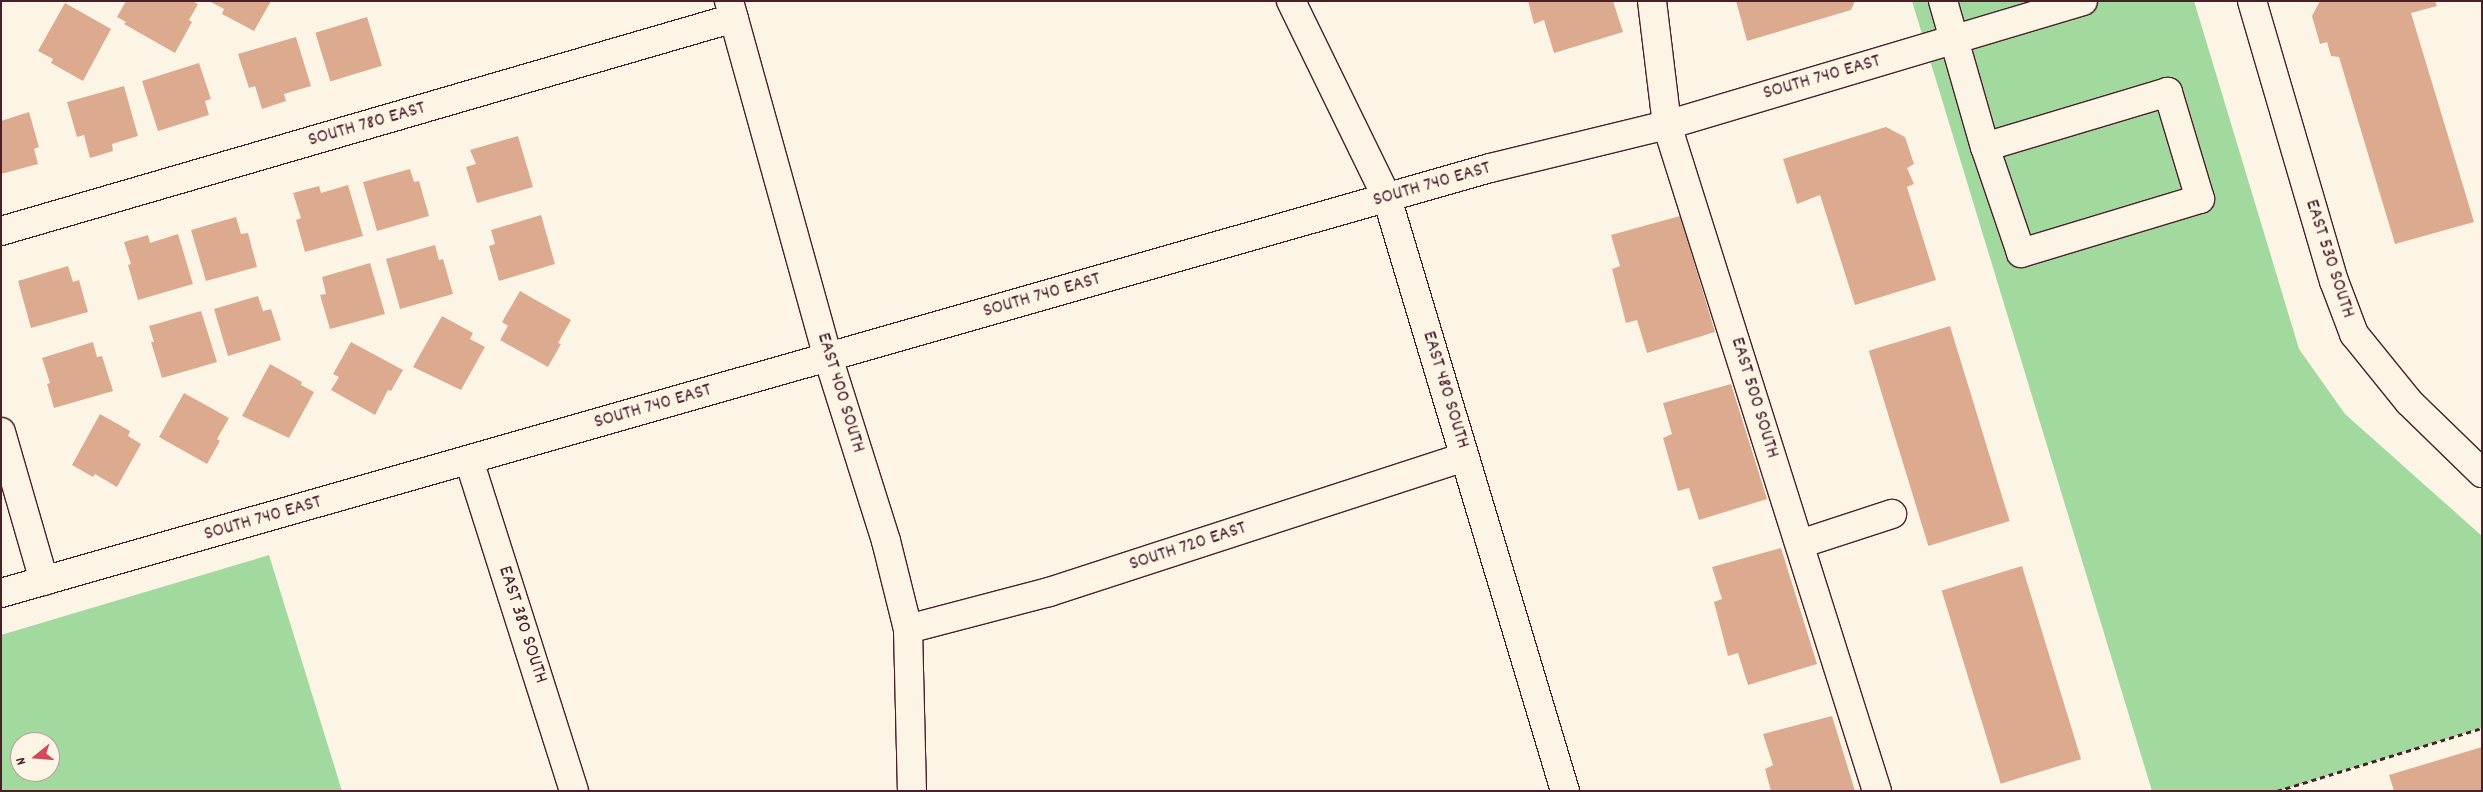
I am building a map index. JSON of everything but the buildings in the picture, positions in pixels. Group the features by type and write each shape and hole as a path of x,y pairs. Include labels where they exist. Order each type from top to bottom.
{"street":[{"name":"EAST 480 SOUTH","path":"1291,1 1387,198 1565,791"},
{"name":"EAST 500 SOUTH","path":"1652,1 1666,125 1877,791"},
{"path":"1943,1 1985,148 2021,252 2200,199 2168,92 1985,148"},
{"name":"SOUTH 740 EAST","path":"1,593 1490,168 1666,125 2083,1"},
{"name":"EAST 530 SOUTH","path":"2252,1 2334,281 2354,334 2409,402 2482,473"},
{"name":"SOUTH 780 EAST","path":"1,231 731,10"},
{"name":"EAST 400 SOUTH","path":"731,10 828,357 886,541 908,629 912,791"},
{"path":"1,432 44,581"},
{"name":"SOUTH 720 EAST","path":"908,629 1049,592 1465,457"},
{"name":"EAST 380 SOUTH","path":"469,460 574,791"},
{"path":"1800,544 1892,514"}],"path":[{"path":"2277,791 2482,728"}],"green space":[{"path":"1912,1 2194,1 2299,349 2345,414 2482,536 2482,728 2278,791 2152,791"},
{"path":"269,555 342,791 1,791 1,635"}]}
